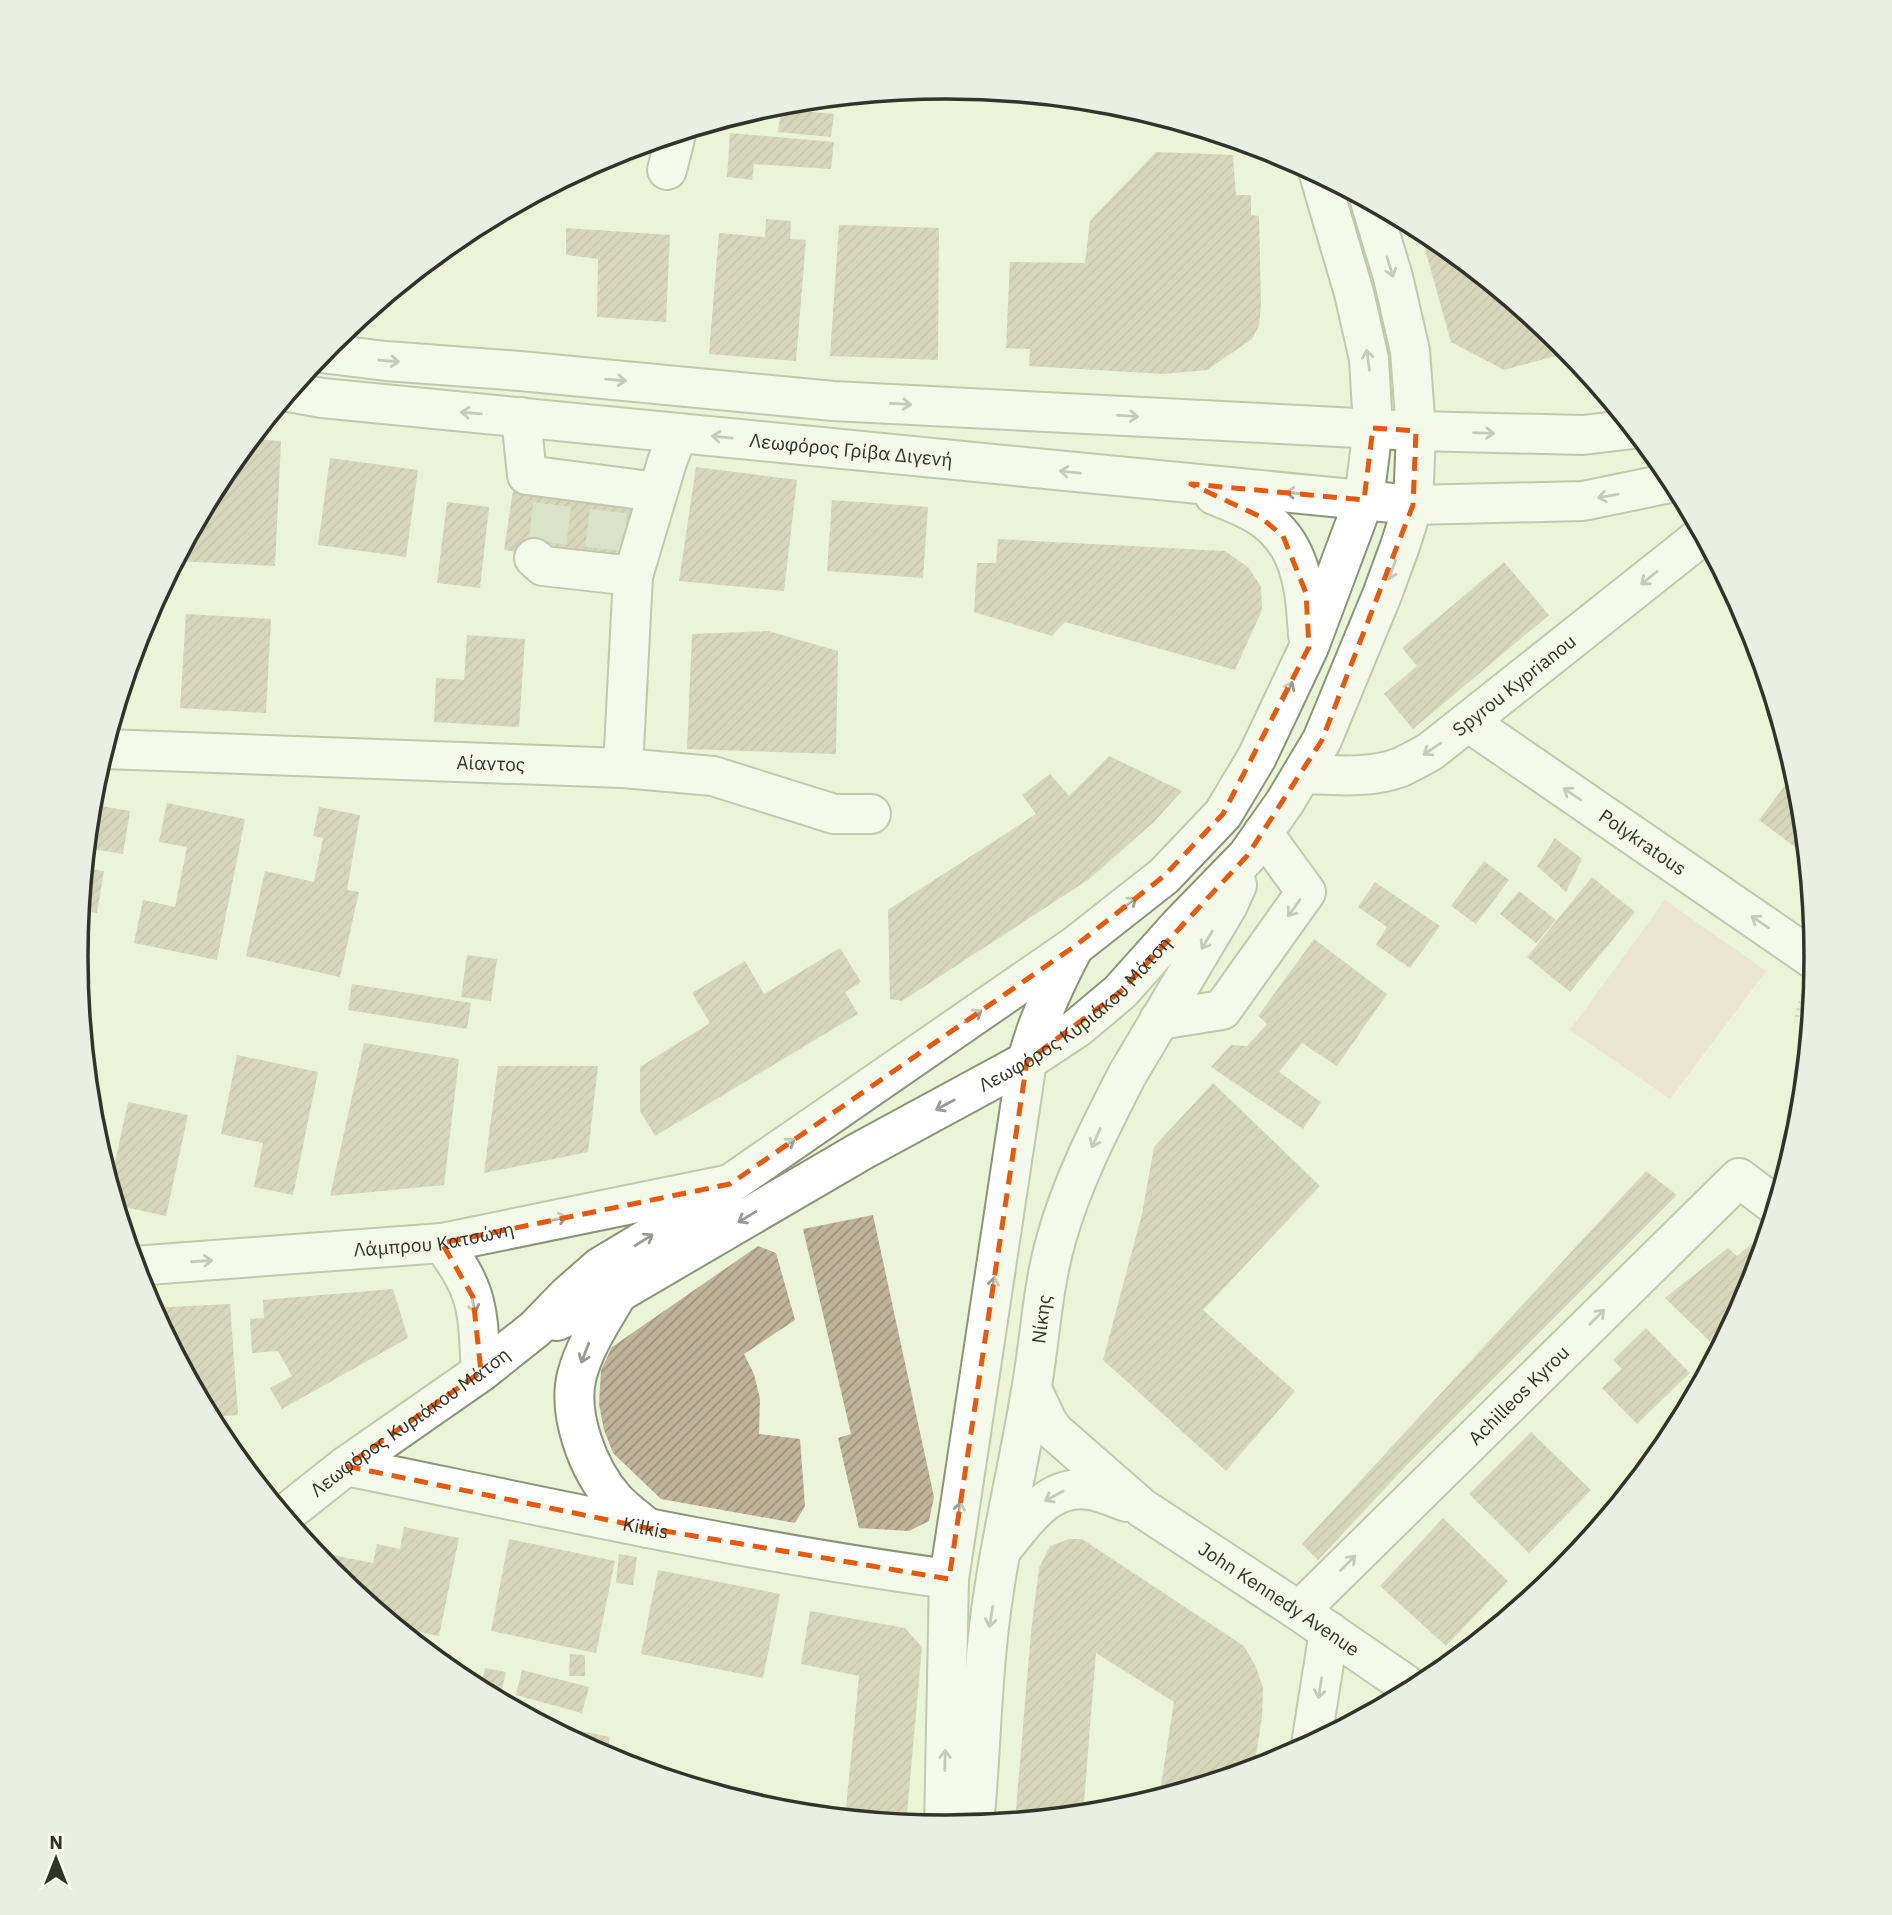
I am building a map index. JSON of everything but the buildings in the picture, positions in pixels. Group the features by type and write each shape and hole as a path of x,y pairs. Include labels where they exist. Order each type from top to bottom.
{"main road":[{"path":"667,170 674,144"},
{"name":"Λεωφόρος Κυριάκου Μάτση","path":"290,1510 346,1465 481,1372 535,1329 567,1296 600,1268 730,1184 1075,946 1164,876 1223,814 1257,757 1309,647 1364,500 1373,428 1369,359 1354,293 1323,186"},
{"name":"Λεωφόρος Κυριάκου Μάτση","path":"535,1329 618,1293 861,1151 1027,1061 1077,1028 1120,992 1255,844 1322,740 1396,558 1413,505 1416,431 1410,351 1393,277 1374,213"},
{"path":"335,355 833,401 1416,431 1583,435 1623,430"},
{"name":"Λεωφόρος Γρίβα Διγενή","path":"299,394 1413,505 1583,501 1662,485"},
{"path":"522,418 527,475 658,492"},
{"path":"623,768 633,576 678,433"},
{"path":"1191,484 1259,516 1283,536 1301,571 1306,593 1309,647"},
{"name":"Spyrou Kyprianou","path":"1302,774 1364,774 1399,768 1431,751 1696,541"},
{"path":"534,558 543,566 633,576"},
{"name":"Polykratous","path":"1468,722 1804,950"},
{"name":"Αίαντος","path":"114,748 623,768 713,776 834,814 871,814"},
{"path":"1159,1020 1222,1010 1306,892 1255,844"},
{"name":"Νίκης","path":"975,1815 987,1646 1055,1241 1068,1203 1110,1109 1159,1020 1228,905 1255,844"},
{"path":"944,1816 949,1580 1027,1061 1043,1011 1075,946"},
{"name":"Achilleos Kyrou","path":"1314,1621 1739,1178 1769,1201"},
{"name":"Λάμπρου Κατσώνη","path":"145,1265 442,1243 730,1184"},
{"path":"442,1243 461,1269 473,1297 481,1372"},
{"path":"618,1293 589,1342 577,1376 574,1404 588,1456 602,1482 615,1500 648,1528"},
{"name":"John Kennedy Avenue","path":"1032,1389 1055,1432 1142,1508 1404,1683"},
{"name":"Kilkis","path":"346,1465 648,1528 871,1569 949,1580"},
{"name":"John Kennedy Avenue","path":"1001,1550 1043,1502 1065,1490 1093,1490 1142,1508"},
{"path":"1311,1734 1314,1621"}],"highlighted area":[{"path":"1373,428 1416,431 1413,505 1322,740 1247,856 1120,992 1027,1061 949,1579 647,1528 346,1466 481,1372 473,1297 442,1243 730,1184 1075,946 1164,876 1223,814 1309,647 1306,593 1283,536 1259,516 1191,484 1364,500"}],"shaded area":[{"path":"1665,900 1766,971 1670,1099 1570,1030"}],"tunnel":[{"path":"531,521 646,535"}]}
